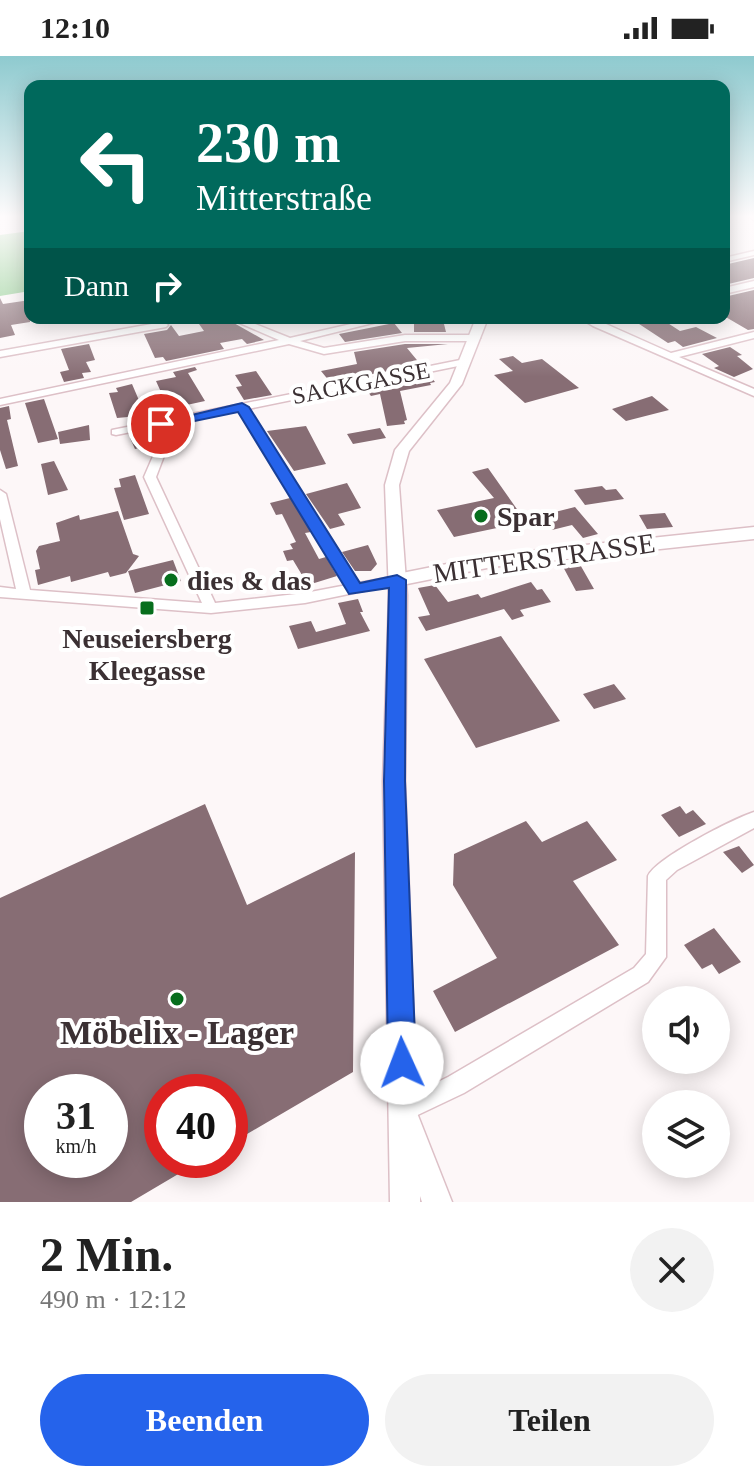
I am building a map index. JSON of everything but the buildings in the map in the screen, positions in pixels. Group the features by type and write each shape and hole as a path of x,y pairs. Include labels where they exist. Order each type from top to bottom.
{"main road":[{"name":"MITTERSTRASSE","path":"397,580 472,564 754,533"}],"street":[{"path":"730,290 754,284"},
{"path":"247,324 324,351 405,338 475,338"},
{"path":"0,402 364,324"},
{"path":"405,1202 405,1110 394,781 397,580 392,500 394,469 402,450 456,384 480,324"},
{"path":"596,324 754,393"},
{"path":"0,354 163,325"},
{"path":"670,356 754,335"},
{"name":"SACKGASSE","path":"116,432 465,362"},
{"path":"735,384 752,379"},
{"path":"242,407 356,589"},
{"path":"161,424 165,440 150,477 211,608"},
{"path":"0,494 24,594"},
{"name":"MITTERSTRASSE","path":"0,592 211,608 356,589 397,580"},
{"path":"405,1110 456,1085 641,975 656,957 657,876 671,864 754,819"},
{"path":"405,1110 437,1202"}],"green space":[{"path":"0,269 24,269 24,292 0,296"}],"place":[{"name":"Spar","path":"481,516"},
{"name":"dies & das","path":"171,580"},
{"name":"Neuseiersberg Kleegasse","path":"147,608"},
{"name":"Möbelix - Lager","path":"177,999"}],"route":[{"path":"161,424 242,407 356,589 397,580 394,781 402,1063"}]}
